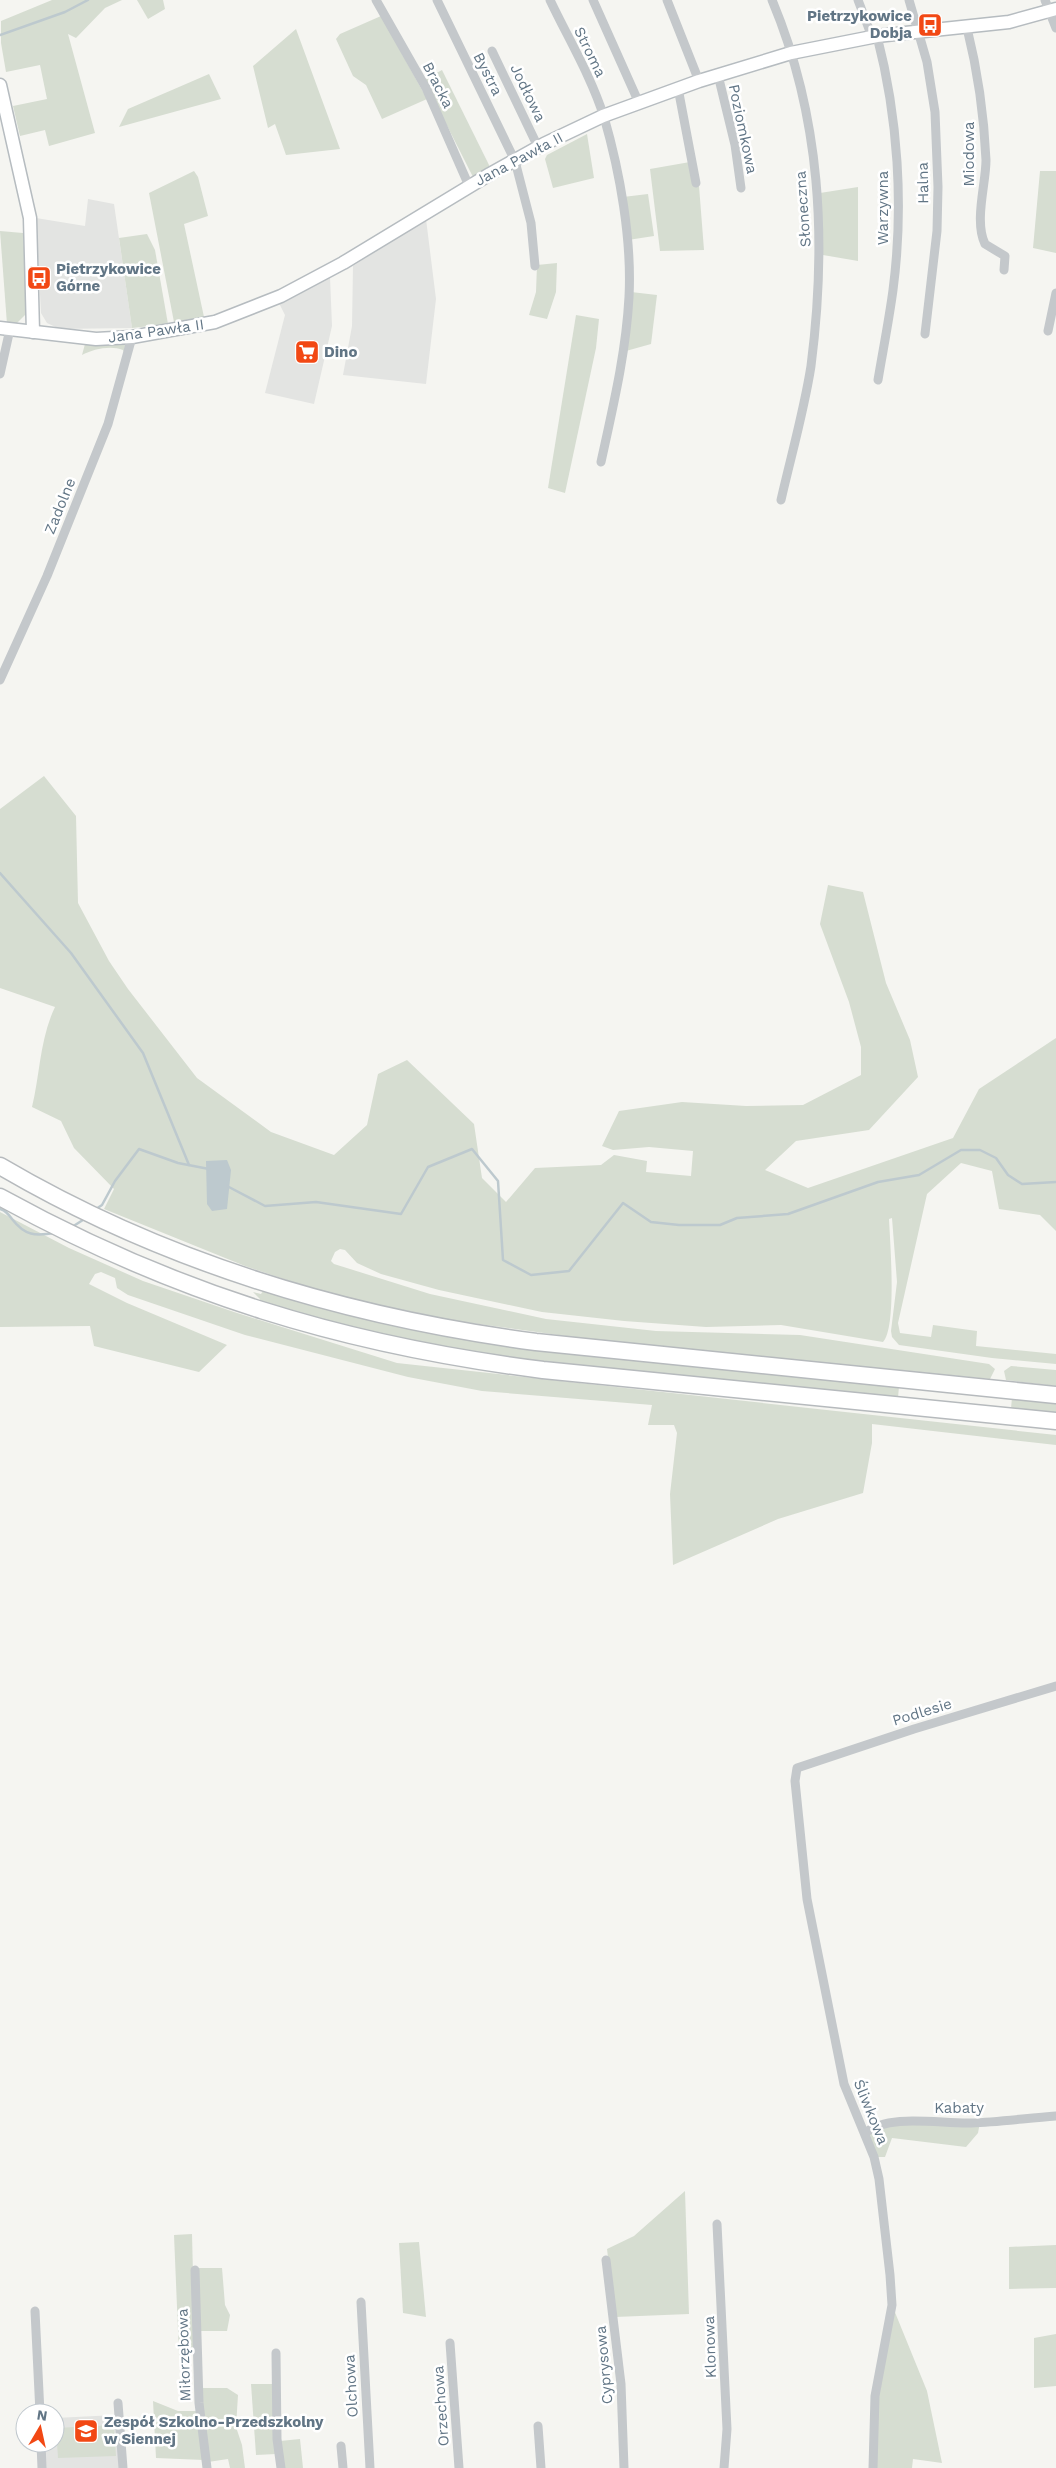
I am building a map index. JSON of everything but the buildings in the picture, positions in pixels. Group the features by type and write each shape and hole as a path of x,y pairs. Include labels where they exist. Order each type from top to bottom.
{"highway":[{"path":"0,1166 121,1228 245,1277 356,1310 480,1335 636,1353 1056,1395"},
{"path":"0,1197 122,1258 237,1303 362,1339 480,1361 589,1375 1056,1421"}],"street":[{"name":"Bracka","path":"376,0 426,88 469,186"},
{"name":"Bystra","path":"436,0 515,161 530,222 534,266"},
{"name":"Stroma","path":"550,0 590,81 603,116 621,195 629,267 629,298 622,366 601,462"},
{"path":"592,0 639,103"},
{"path":"667,0 698,81"},
{"name":"Słoneczna","path":"772,0 801,80 819,207 820,256 810,366 781,500"},
{"name":"Warzywna","path":"858,0 885,67 897,168 898,217 893,290 878,380"},
{"name":"Halna","path":"909,0 927,62 935,112 938,187 937,231 925,334"},
{"name":"Jana Pawła II","path":"5,328 96,339 132,337 215,322 281,296 344,263 469,186 538,148 603,116 698,81 791,53 874,36 967,28 1010,22 1049,7"},
{"path":"1049,7 1056,28"},
{"name":"Miodowa","path":"967,28 975,57 984,123 986,163 981,230 985,244 1005,256 1004,270"},
{"name":"Jodłowa","path":"492,51 538,148"},
{"name":"Poziomkowa","path":"718,75 735,145 741,188"},
{"path":"0,85 30,218 33,332"},
{"path":"678,88 696,183"},
{"path":"1048,331 1056,293"},
{"path":"0,374 5,328"},
{"name":"Zadolne","path":"0,680 47,576 108,424 132,337"},
{"name":"Podlesie","path":"797,1768 905,1732 1056,1686"},
{"name":"Śliwkowa","path":"797,1768 795,1781 807,1899 844,2084 865,2133 879,2179 892,2305 875,2396 872,2468"},
{"name":"Kabaty","path":"865,2133 874,2125 911,2121 971,2123 1056,2116"},
{"name":"Klonowa","path":"717,2224 727,2429 724,2468"},
{"name":"Cyprysowa","path":"606,2260 621,2384 624,2468"},
{"name":"Miłorzębowa","path":"195,2270 199,2402 207,2468"},
{"name":"Olchowa","path":"361,2302 370,2468"},
{"path":"35,2311 40,2403"},
{"name":"Orzechowa","path":"450,2343 459,2468"},
{"path":"276,2353 277,2439 281,2468"},
{"path":"118,2403 123,2468"},
{"path":"538,2426 541,2468"},
{"path":"341,2446 343,2468"},
{"path":"41,2453 42,2468"}],"shaded area":[{"path":"52,0 122,0 105,8 76,38 68,34 95,133 49,146 45,130 20,136 13,106 47,99 40,65 6,72 1,43 1,21"},
{"path":"137,0 163,0 165,9 148,19"},
{"path":"381,16 427,99 382,119 366,85 353,76 336,39 340,34"},
{"path":"296,29 340,149 286,155 275,124 268,128 253,66"},
{"path":"442,70 491,169 476,178 473,177 424,80"},
{"path":"209,74 221,99 119,127 128,109"},
{"path":"587,134 594,178 553,188 545,159 547,155"},
{"path":"690,162 696,187 699,186 704,250 660,251 650,169"},
{"path":"194,171 198,177 208,216 184,224 204,317 174,322 149,193"},
{"path":"1040,171 1056,171 1056,253 1033,248"},
{"path":"858,187 858,261 823,255 820,193"},
{"path":"648,194 654,236 628,240 623,197"},
{"path":"88,199 114,204 132,328 60,329 47,323 41,313 36,218 85,226"},
{"path":"426,219 436,299 426,384 343,375 352,326 353,266"},
{"path":"0,231 23,233 28,307 26,314 16,324 7,324"},
{"path":"147,234 155,250 168,324 132,328 119,238"},
{"path":"557,263 556,292 547,319 529,315 536,292 537,265"},
{"path":"330,277 332,326 314,404 265,393 285,315 279,303"},
{"path":"631,292 657,295 651,344 626,351"},
{"path":"576,315 599,319 596,348 565,493 548,488"},
{"path":"123,343 127,346 125,355 123,350 108,348 97,349 82,355 85,344"},
{"path":"44,776 76,816 78,903 109,961 128,989 197,1078 271,1132 334,1155 367,1125 378,1074 407,1060 474,1124 482,1178 506,1202 535,1168 601,1165 614,1155 647,1161 646,1172 691,1176 693,1151 649,1147 613,1150 602,1146 619,1111 682,1102 746,1106 803,1105 861,1075 861,1047 849,1002 820,924 828,885 863,892 886,983 910,1040 918,1077 869,1130 796,1141 765,1170 808,1188 953,1138 979,1089 1056,1038 1056,1231 1040,1215 999,1209 992,1171 961,1163 927,1194 898,1323 900,1333 931,1337 933,1325 977,1331 976,1346 1056,1354 1056,1364 992,1358 899,1345 892,1337 891,1331 897,1282 892,1218 889,1219 891,1264 890,1320 883,1342 781,1325 706,1327 542,1312 439,1290 381,1274 357,1263 345,1250 340,1249 335,1252 331,1261 334,1264 430,1294 546,1319 656,1331 800,1335 989,1364 995,1369 990,1379 616,1343 450,1320 329,1294 245,1266 104,1209 114,1189 74,1148 61,1121 32,1107 43,1044 55,1007 0,988 0,809"},
{"path":"227,1160 231,1170 227,1209 212,1211 207,1204 206,1161"},
{"path":"0,1212 69,1248 143,1281 234,1312 397,1363 1056,1435 1056,1445 872,1424 872,1443 863,1493 778,1519 673,1565 670,1494 677,1433 674,1425 648,1425 652,1405 482,1391 408,1377 245,1335 128,1295 117,1288 115,1278 101,1272 95,1274 89,1284 127,1303 227,1345 199,1372 94,1346 90,1326 0,1327"},
{"path":"263,1291 321,1307 899,1386 898,1398 582,1368 426,1346 258,1304 260,1299 253,1292 261,1294"},
{"path":"1011,1366 1056,1370 1056,1386 1006,1380 1004,1371"},
{"path":"1012,1397 1056,1401 1056,1415 1011,1409"},
{"path":"980,2122 978,2133 966,2147 892,2138 885,2157 874,2157 865,2133 874,2125"},
{"path":"685,2191 689,2314 615,2317 607,2249 634,2236"},
{"path":"192,2234 195,2355 179,2355 174,2235"},
{"path":"419,2242 426,2317 403,2313 399,2243"},
{"path":"1056,2245 1056,2288 1009,2289 1009,2247"},
{"path":"197,2268 222,2268 225,2305 230,2315 227,2331 199,2331"},
{"path":"892,2305 927,2391 942,2463 913,2459 912,2468 873,2468 875,2396"},
{"path":"1056,2334 1056,2386 1034,2388 1034,2338"},
{"path":"251,2384 275,2384 276,2454 256,2455"},
{"path":"201,2388 227,2388 238,2395 236,2427 242,2445 245,2468 230,2468 228,2459 208,2462"},
{"path":"153,2401 178,2411 198,2411 204,2460 156,2458"},
{"name":"Zespół Szkolno-Przedszkolny w Siennej","path":"116,2415 119,2468 45,2468 44,2453 65,2453 65,2418"},
{"path":"114,2425 116,2456 58,2458 58,2453 65,2453 65,2428"},
{"path":"300,2439 303,2468 284,2468 280,2441"}],"waterway":[{"path":"0,35 65,12 88,0"},
{"path":"0,873 71,953 143,1053 189,1165"},
{"path":"96,1209 102,1205 115,1181 139,1149 178,1163 209,1169"},
{"path":"227,1186 265,1206 316,1202 401,1214 428,1167 472,1149 498,1181 503,1260 531,1275 569,1271 623,1203 651,1222 679,1225 720,1225 737,1218 788,1214 878,1182 919,1175 961,1150 980,1150 996,1158 1008,1175 1022,1184 1056,1182"},
{"path":"0,1209 7,1213 26,1232 36,1234 55,1233"},
{"path":"72,1227 86,1218"}],"place":[{"name":"Pietrzykowice Dobja","path":"930,25"},
{"name":"Pietrzykowice Górne","path":"39,278"},
{"name":"Dino","path":"307,352"},
{"name":"Zespół Szkolno-Przedszkolny w Siennej","path":"86,2431"}]}
